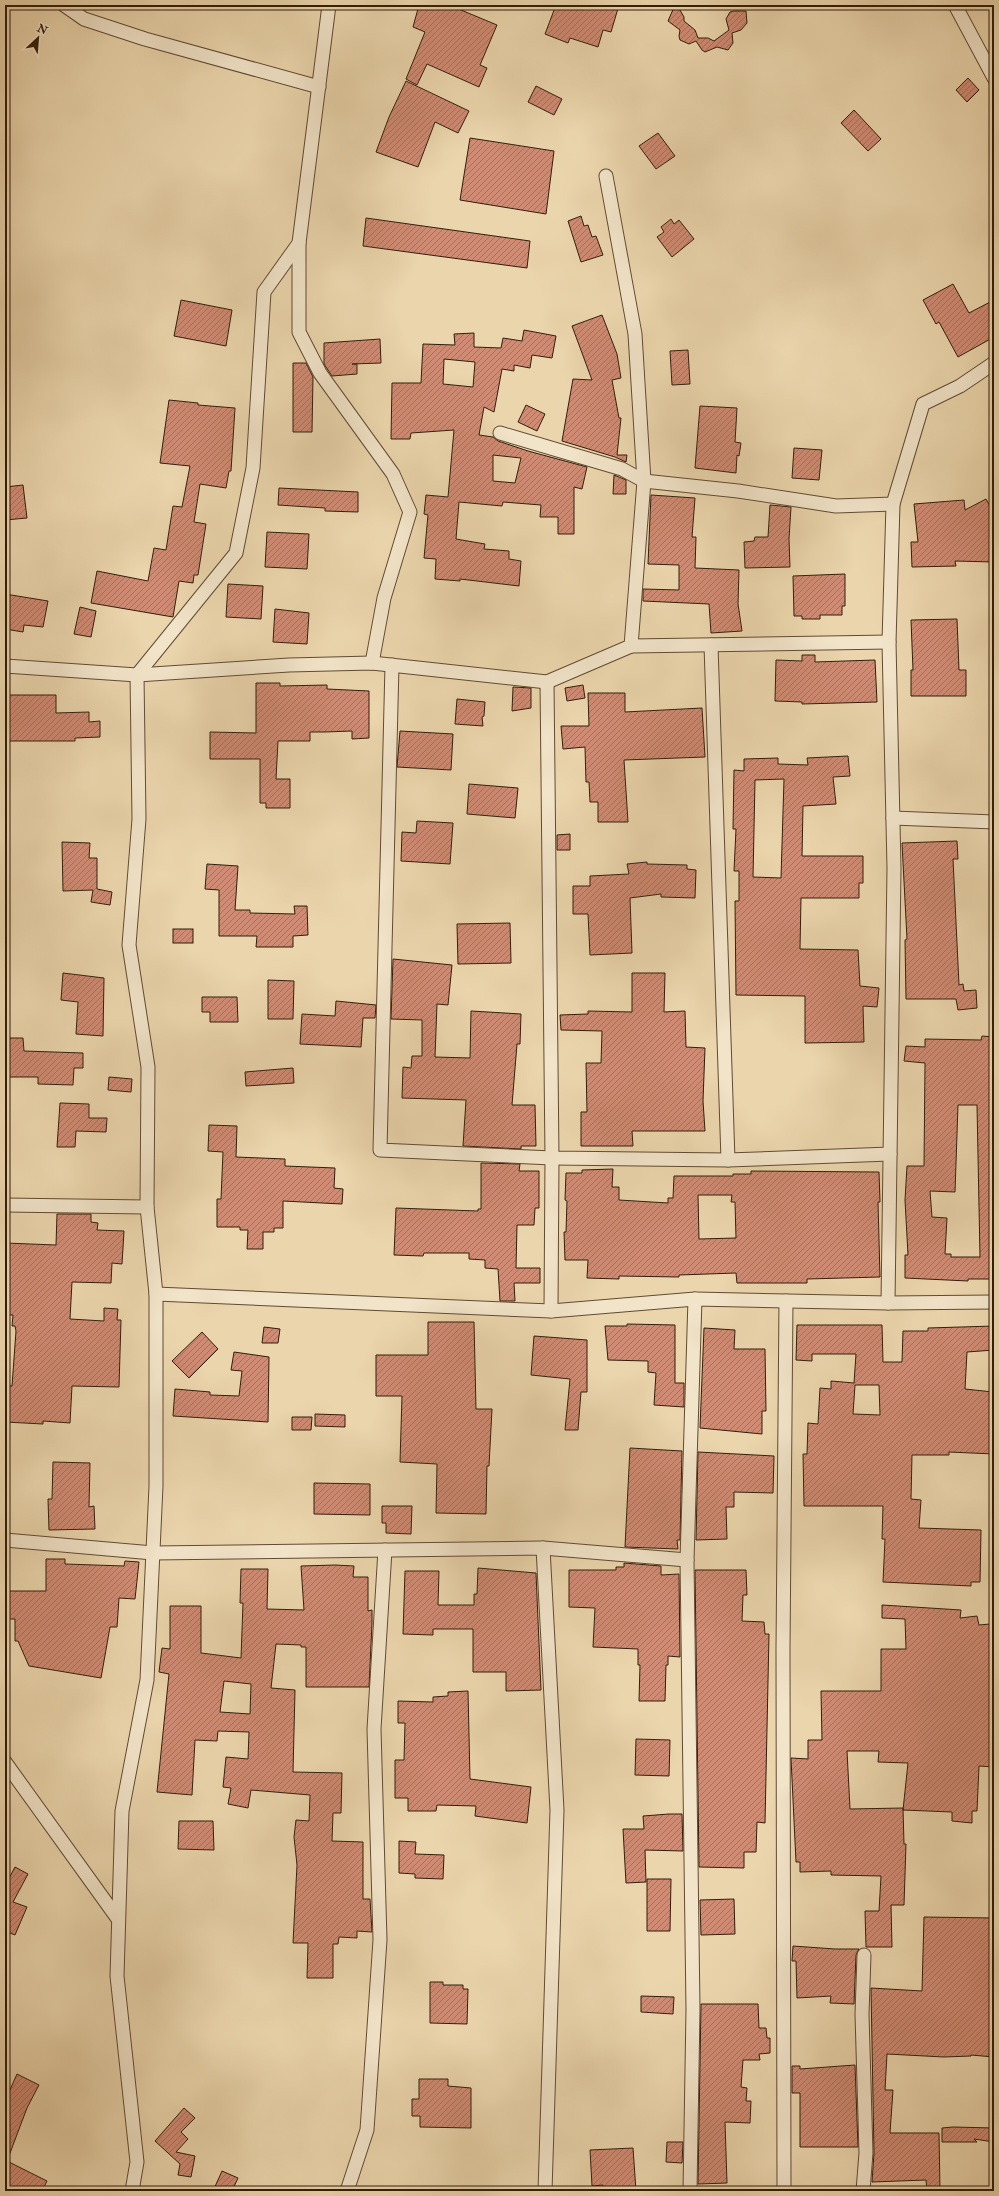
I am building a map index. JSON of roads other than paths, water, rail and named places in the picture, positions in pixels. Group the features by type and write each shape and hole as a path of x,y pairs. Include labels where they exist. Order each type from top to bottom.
{"street":[{"path":"64,5 84,19 145,39 319,87"},
{"path":"330,5 298,243 299,332 320,373 393,474 410,512 384,598 372,664"},
{"path":"955,5 994,78"},
{"path":"606,176 635,334 644,481 631,646"},
{"path":"132,2191 137,2162 116,1976 122,1811 148,1680 156,1486 156,1294 147,1207 148,1067 129,945 139,819 137,675 236,553 253,468 264,292 298,243"},
{"path":"888,1303 893,818 889,642 893,504 923,404 960,386 994,363"},
{"path":"500,433 622,469 644,481 738,491 836,506 893,504"},
{"path":"5,666 137,675 289,665 372,664 547,682 631,646 889,642"},
{"path":"710,645 728,1160"},
{"path":"392,665 380,1150 552,1158 728,1160 890,1154"},
{"path":"547,682 552,1158 551,1311"},
{"path":"893,818 994,822"},
{"path":"5,1205 147,1207"},
{"path":"156,1294 551,1311 696,1299 888,1303 994,1302"},
{"path":"690,2191 693,2010 688,1560 696,1299"},
{"path":"784,2191 782,1650 786,1301"},
{"path":"5,1540 153,1553 543,1548 688,1560"},
{"path":"543,1548 557,1810 545,2191"},
{"path":"347,2191 367,2130 380,1940 374,1729 385,1550"},
{"path":"5,1762 118,1919"},
{"path":"863,2191 866,2153 862,2014 864,1955"}]}
